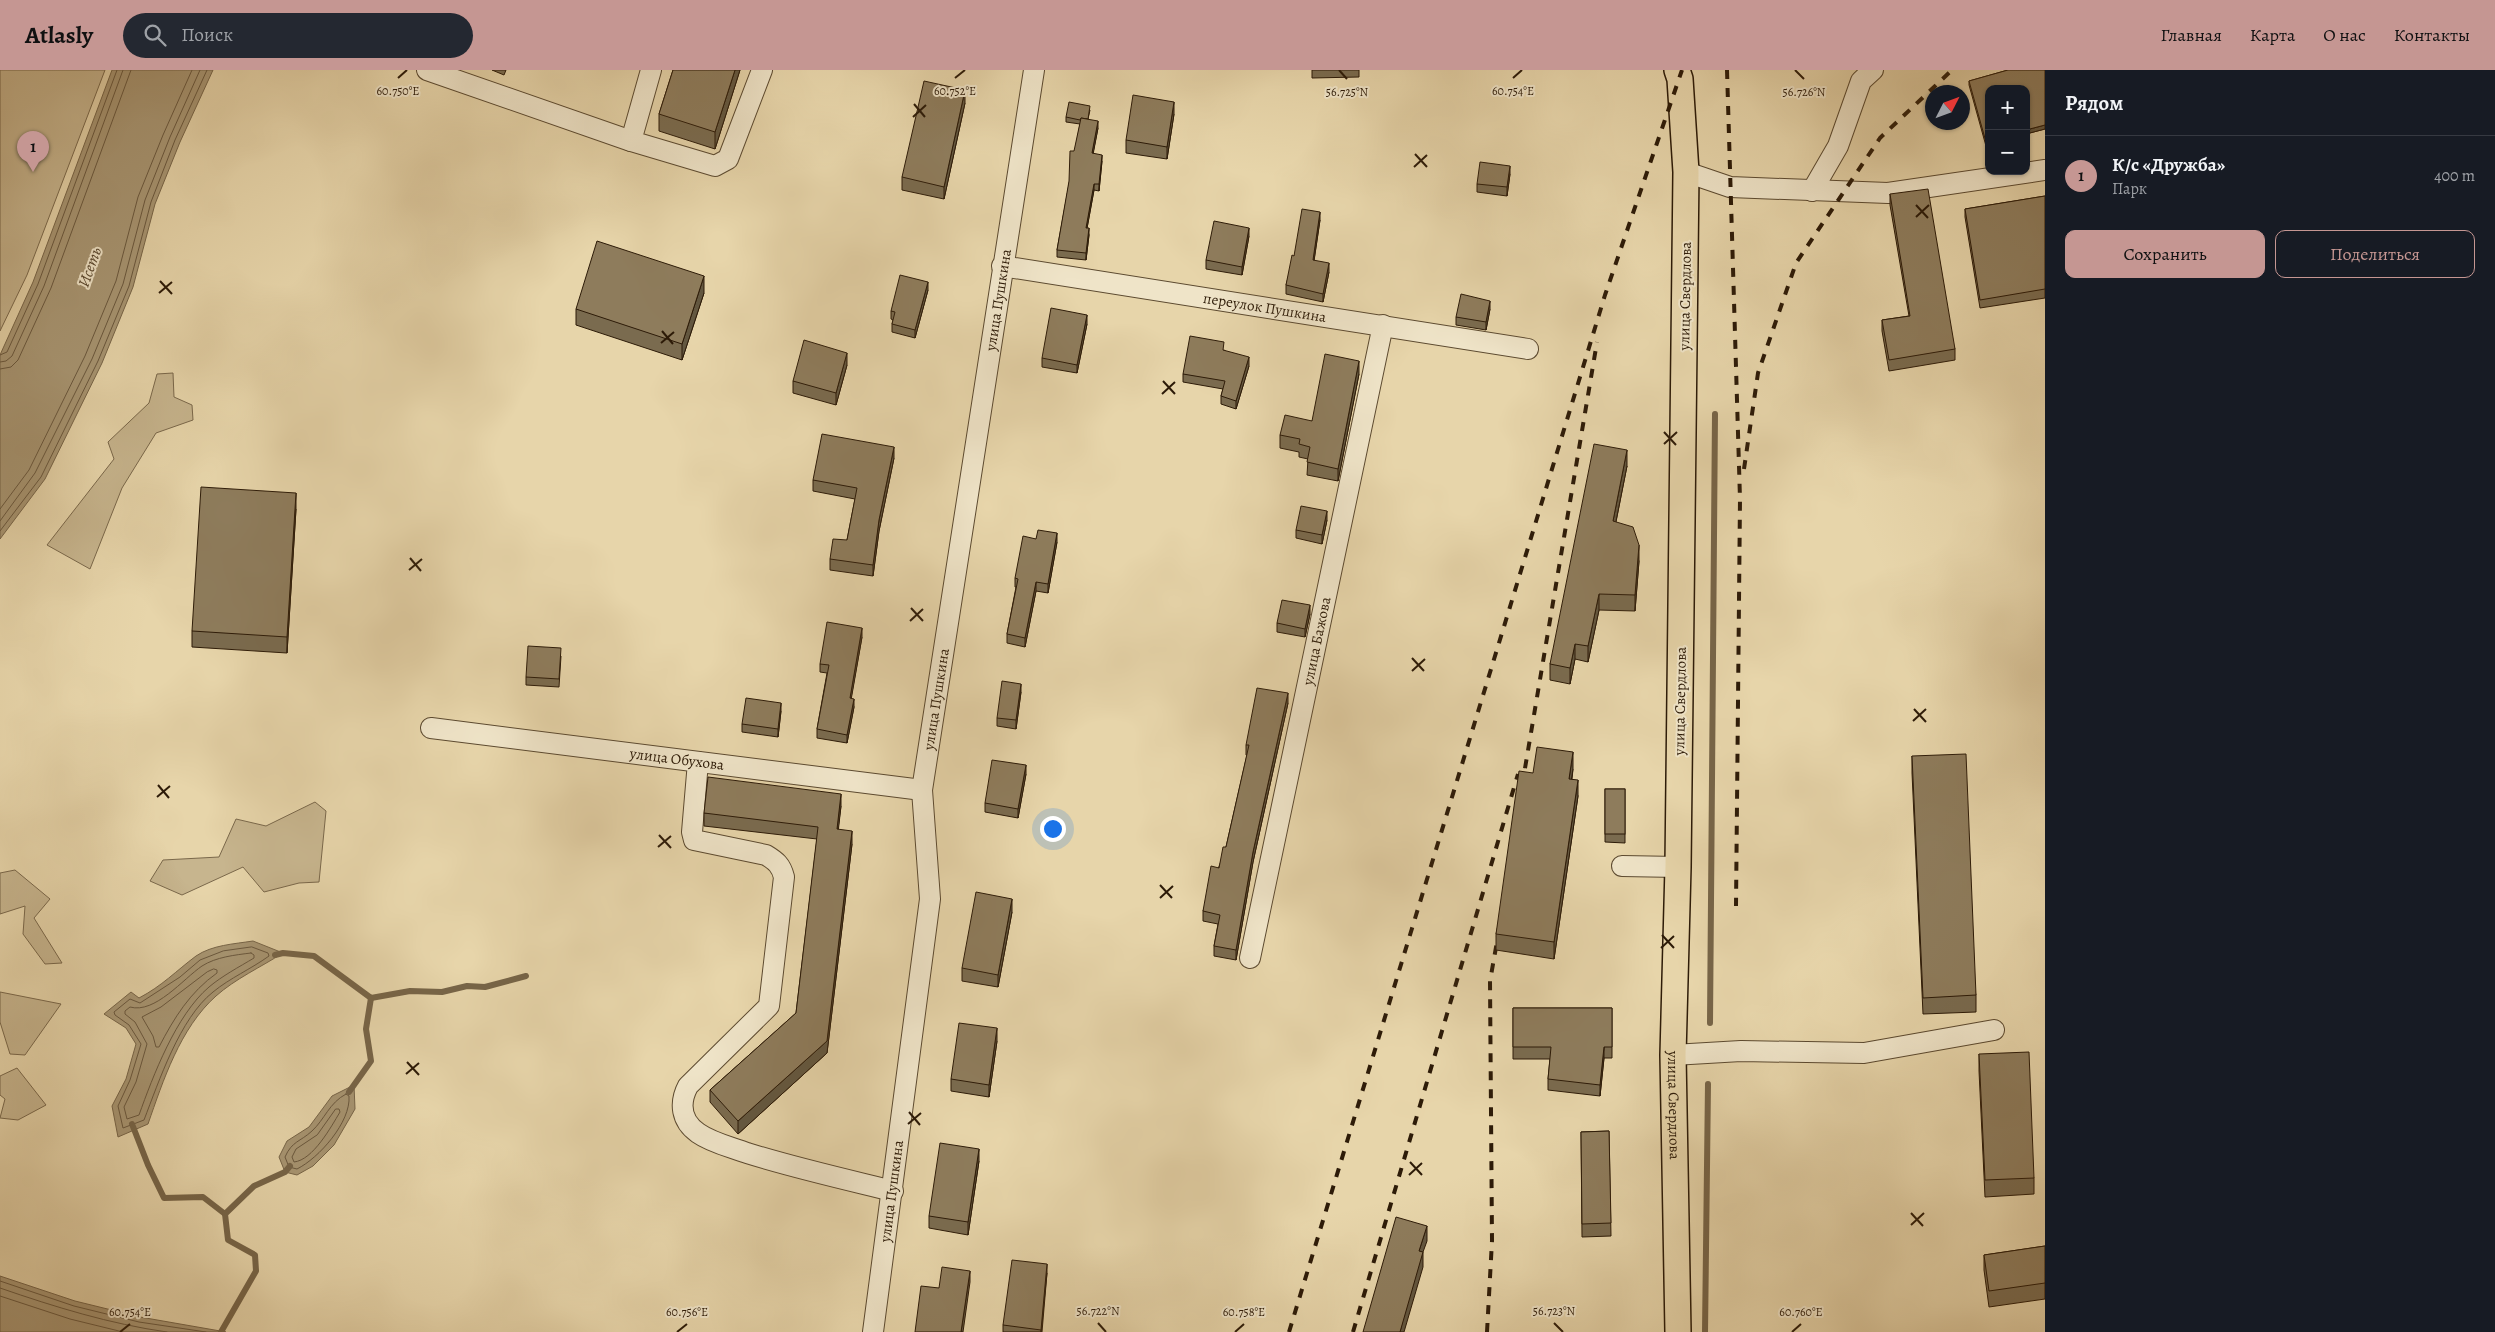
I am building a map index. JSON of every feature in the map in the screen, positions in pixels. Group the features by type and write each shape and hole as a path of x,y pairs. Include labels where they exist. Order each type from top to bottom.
{"main road":[{"name":"улица Свердлова","path":"1677,70 1680,79 1686,172 1678,867 1673,1054 1678,1332"}],"street":[{"path":"427,70 631,141 715,166 728,159 762,70"},
{"path":"631,141 651,70"},
{"name":"улица Пушкина","path":"873,1332 930,899 922,790 1034,70"},
{"path":"1812,192 1838,146 1861,81 1873,70"},
{"path":"1686,172 1730,187 1812,192 1888,193 2045,170"},
{"name":"переулок Пушкина","path":"1002,266 1528,349"},
{"name":"улица Бажова","path":"1250,958 1383,325"},
{"name":"улица Обухова","path":"430,728 922,790"},
{"path":"698,762 692,832 694,840 766,855 776,861 782,868 784,877 769,1006 688,1086 682,1096 681,1107 686,1121 696,1132 713,1142 788,1166 893,1191"},
{"path":"1622,866 1678,867"},
{"path":"1673,1054 1741,1051 1864,1053 1994,1030"}],"shaded area":[{"path":"0,70 105,70 27,275 0,331"},
{"path":"173,373 174,397 192,405 193,420 156,433 122,488 90,569 47,545 114,459 108,442 149,403 157,374"},
{"path":"315,802 326,811 319,882 299,883 264,892 243,867 182,895 150,881 163,860 219,857 236,819 266,826"},
{"path":"15,870 50,899 34,918 62,963 45,964 23,934 25,906 0,914 0,873"},
{"path":"0,992 61,1004 25,1055 10,1054 0,1022"},
{"path":"17,1068 46,1105 18,1120 0,1118 5,1099 0,1095 0,1076"}],"water":[{"name":"Исеть","path":"112,70 213,70 180,142 155,204 133,287 102,363 45,479 0,539 0,355 33,282"},
{"path":"253,941 283,953 231,984 203,1009 192,1023 174,1056 148,1124 118,1137 112,1106 126,1079 136,1044 126,1028 104,1014 131,992 139,998 147,993 202,952"},
{"path":"354,1085 355,1109 334,1145 313,1166 297,1175 285,1172 279,1157 287,1141 309,1127 332,1096"},
{"path":"0,1276 75,1301 140,1317 226,1332 0,1332"}],"building":[{"path":"673,70 735,70 715,132 659,114"},
{"path":"2008,70 2045,70 2045,125 2030,129 2030,85 1985,85 1985,138 1969,81"},
{"path":"924,81 965,90 944,187 902,177"},
{"path":"1133,95 1174,102 1167,147 1126,140"},
{"path":"1069,102 1090,106 1088,119 1081,118 1080,120 1066,117"},
{"path":"1081,118 1098,121 1092,153 1102,155 1099,184 1094,184 1086,228 1089,228 1086,253 1057,250 1069,181 1070,151 1074,151"},
{"path":"1480,162 1510,166 1507,187 1477,184"},
{"path":"1928,189 1955,349 1889,360 1882,320 1910,316 1890,194"},
{"path":"2045,196 2045,289 1980,300 1965,209"},
{"path":"1302,209 1320,212 1313,260 1329,263 1323,294 1286,285 1292,255 1294,256"},
{"path":"1214,221 1249,228 1242,267 1206,260"},
{"path":"597,241 704,276 682,344 576,309"},
{"path":"900,275 928,282 915,330 892,324 895,312 891,311"},
{"path":"1461,294 1490,301 1486,322 1456,317"},
{"path":"1051,308 1087,315 1077,365 1042,358"},
{"path":"1190,336 1224,342 1223,350 1249,357 1236,401 1221,396 1225,381 1183,374"},
{"path":"804,340 847,353 836,393 793,381"},
{"path":"1325,354 1359,361 1338,469 1307,462 1310,447 1299,444 1300,439 1280,435 1285,415 1312,421"},
{"path":"822,434 894,447 879,520 873,565 830,559 833,539 847,540 857,488 813,480"},
{"path":"1594,444 1627,450 1613,521 1633,527 1639,545 1635,595 1599,594 1588,646 1575,644 1570,668 1550,664"},
{"path":"201,487 296,493 287,637 192,631"},
{"path":"1301,506 1327,511 1322,535 1296,530"},
{"path":"1038,530 1057,533 1048,584 1036,582 1025,638 1007,634 1018,579 1015,578 1023,536 1036,539"},
{"path":"1282,600 1310,605 1305,629 1277,623"},
{"path":"827,622 862,628 850,698 854,699 847,735 817,729 829,665 820,664"},
{"path":"528,646 561,648 559,679 526,677"},
{"path":"1002,681 1021,684 1016,720 997,718"},
{"path":"1257,688 1288,693 1253,852 1236,950 1214,946 1220,915 1203,911 1211,866 1219,868 1223,847 1226,847 1249,745 1246,745"},
{"path":"746,698 781,703 778,729 742,724"},
{"path":"1537,747 1573,752 1569,779 1578,780 1554,942 1496,934 1519,771 1533,773"},
{"path":"1966,754 1976,995 1923,998 1912,756"},
{"path":"992,760 1026,765 1018,809 985,803"},
{"path":"708,777 841,794 837,829 852,831 827,1041 738,1121 710,1090 796,1013 818,827 704,813"},
{"path":"1605,789 1625,789 1625,834 1605,834"},
{"path":"976,892 1012,899 998,975 962,968"},
{"path":"1513,1008 1612,1008 1612,1047 1604,1047 1600,1085 1548,1079 1551,1047 1513,1047"},
{"path":"959,1023 997,1028 989,1085 951,1079"},
{"path":"2029,1052 2034,1178 1985,1180 1979,1054"},
{"path":"1609,1131 1611,1223 1582,1224 1581,1132"},
{"path":"940,1143 979,1149 968,1222 929,1216"},
{"path":"1396,1217 1427,1226 1419,1251 1423,1252 1400,1332 1363,1332"},
{"path":"2045,1246 2045,1283 1989,1291 1984,1255"},
{"path":"1012,1260 1047,1264 1041,1330 1003,1325"},
{"path":"942,1267 970,1271 961,1332 915,1332 921,1286 939,1288"}],"waterway":[{"path":"1710,1023 1715,414"},
{"path":"275,955 283,953 314,956 371,998 410,991 442,992 467,986 485,987 526,976"},
{"path":"349,1092 371,1061 366,1029 371,998"},
{"path":"1705,1332 1708,1084"},
{"path":"132,1124 148,1165 164,1198 203,1197 225,1214"},
{"path":"221,1332 256,1271 255,1255 228,1240 225,1214 254,1186 285,1172 290,1166"}],"railway":[{"path":"1289,1332 1605,295 1682,70"},
{"path":"1727,70 1740,499 1736,906"},
{"path":"1744,469 1758,373 1796,263 1880,138 1952,70"},
{"path":"1522,786 1597,342"},
{"path":"1353,1332 1518,774"},
{"path":"1487,1332 1492,1241 1490,981 1498,936"}],"place":[{"name":"К/с «Дружба»","path":"33,172"}]}
